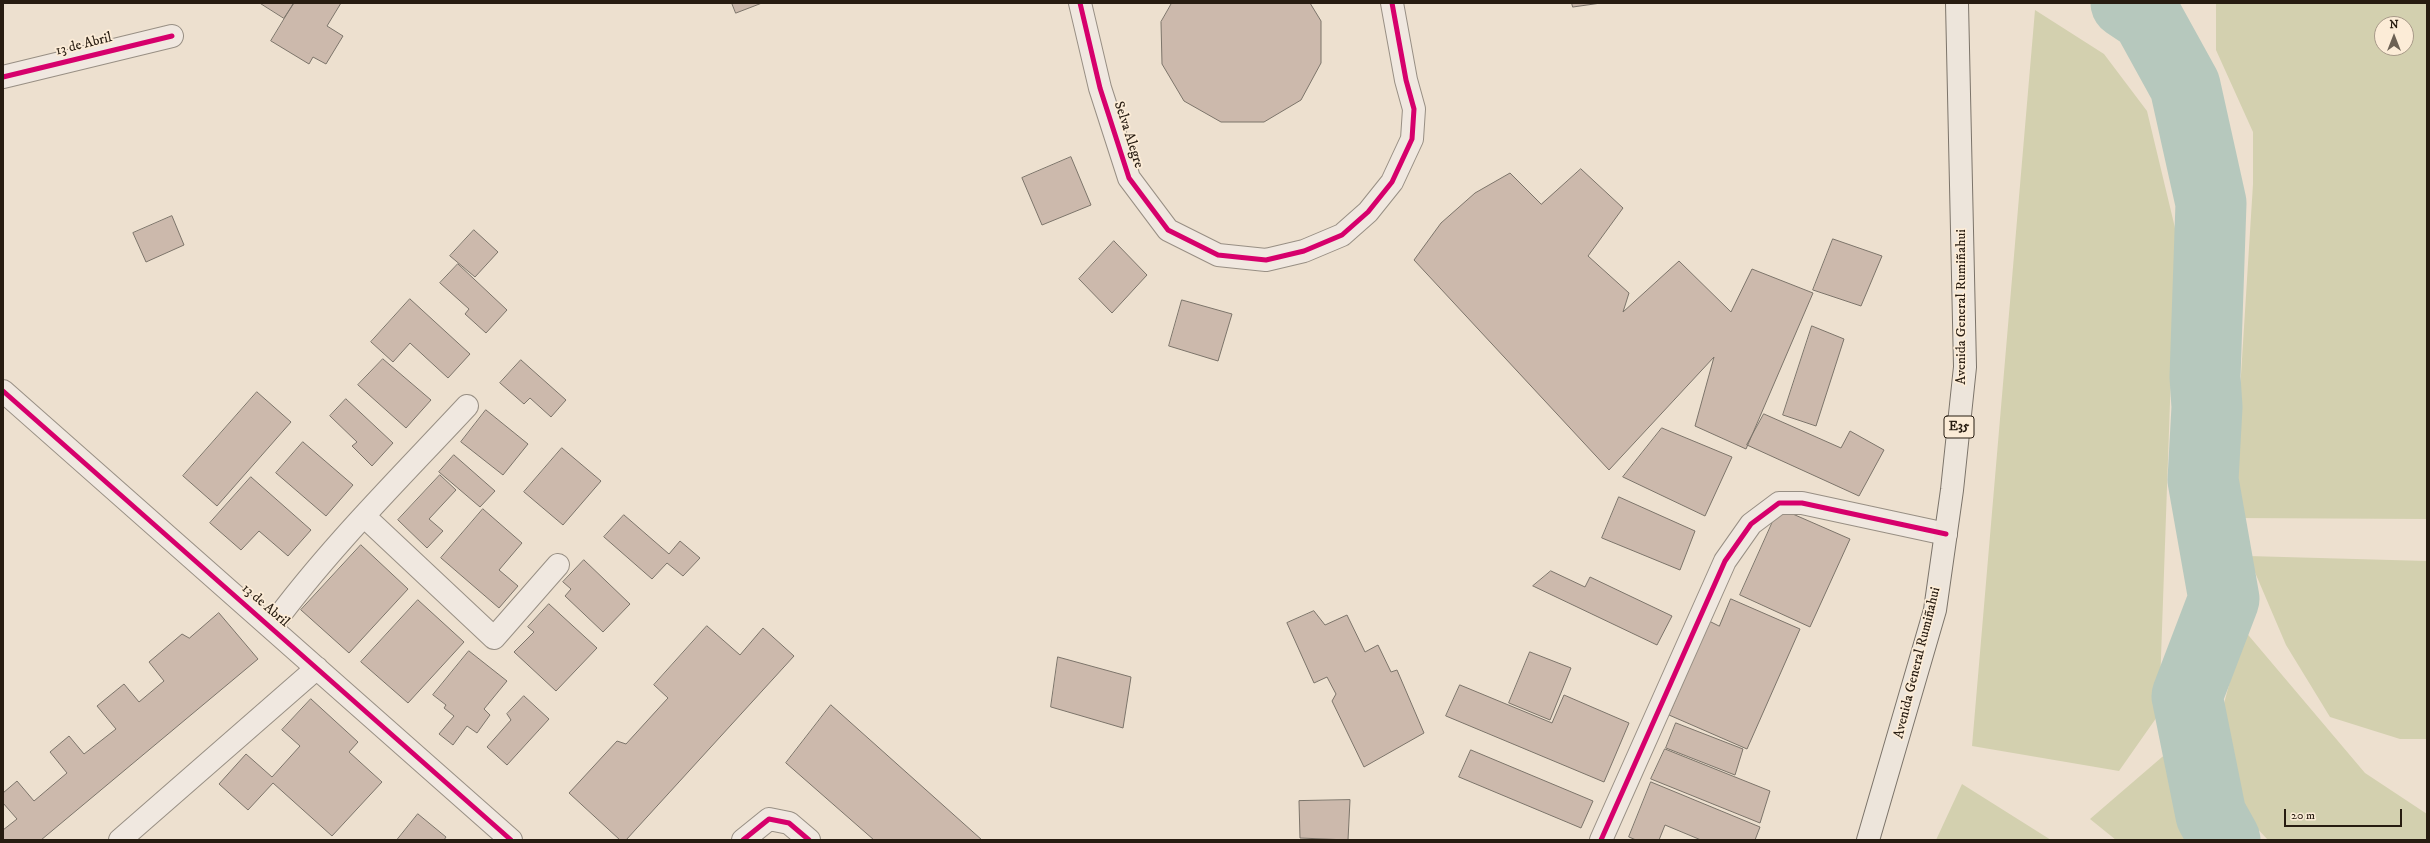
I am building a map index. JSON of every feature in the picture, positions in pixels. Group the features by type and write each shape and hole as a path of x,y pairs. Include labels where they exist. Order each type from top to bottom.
{"highway":[{"name":"Avenida General Rumiñahui","path":"1868,840 1935,610 1946,534 1965,367 1957,3"}],"street":[{"name":"Selva Alegre","path":"1080,3 1100,88 1129,178 1168,230 1218,255 1266,260 1304,251 1342,235 1368,212 1392,182 1412,139 1414,109 1406,80 1392,3"},
{"name":"13 de Abril","path":"3,77 172,36"},
{"name":"13 de Abril","path":"3,391 511,840"},
{"path":"271,627 295,594 364,516 467,406"},
{"path":"1601,840 1725,561 1750,524 1779,503 1802,503 1946,534"},
{"path":"364,516 494,638 558,565"},
{"path":"120,840 316,668"},
{"path":"743,840 769,819 789,823 809,840"}],"shaded area":[{"path":"2216,3 2427,3 2427,519 2232,518 2253,184 2253,132 2216,50"},
{"path":"2035,10 2104,54 2147,111 2176,232 2159,714 2119,771 1972,746"},
{"path":"2248,556 2427,561 2427,739 2400,739 2330,717 2286,645"},
{"path":"2244,630 2365,773 2427,814 2427,840 2268,840 2253,824 2223,756 2223,707"},
{"path":"2176,745 2201,840 2116,840 2090,819"},
{"path":"1962,784 2051,840 1936,840"}],"building":[{"path":"260,3 294,3 284,18"},
{"path":"294,3 341,3 327,26 343,36 326,64 313,57 309,64 271,41"},
{"path":"732,3 762,3 736,13"},
{"path":"1172,3 1310,3 1321,21 1321,63 1301,100 1264,122 1221,122 1184,101 1162,64 1161,22"},
{"path":"1572,3 1601,3 1573,7"},
{"path":"1071,157 1091,205 1042,225 1022,178"},
{"path":"1581,169 1623,208 1588,256 1629,293 1623,312 1679,261 1731,312 1752,269 1813,293 1746,449 1695,426 1714,357 1609,470 1414,260 1441,223 1475,193 1510,173 1541,204"},
{"path":"172,216 184,245 146,262 133,233"},
{"path":"474,230 498,252 475,277 450,256"},
{"path":"1833,239 1882,256 1861,306 1813,290"},
{"path":"1114,241 1147,275 1112,313 1079,279"},
{"path":"458,264 507,310 486,333 465,314 469,309 440,283"},
{"path":"410,299 470,354 448,378 410,343 393,362 371,342"},
{"path":"1182,300 1232,314 1218,361 1169,346"},
{"path":"1812,326 1844,339 1816,426 1783,415"},
{"path":"383,359 431,400 406,428 358,385"},
{"path":"521,360 566,400 551,417 530,398 524,404 500,383"},
{"path":"257,392 291,422 217,506 183,476"},
{"path":"346,399 393,443 372,466 352,446 357,442 330,416"},
{"path":"486,410 528,444 503,475 461,442"},
{"path":"1764,414 1841,448 1850,431 1884,450 1859,496 1747,445"},
{"path":"1662,428 1732,457 1705,516 1623,477"},
{"path":"303,442 353,485 326,516 276,473"},
{"path":"562,448 601,481 563,525 524,492"},
{"path":"454,455 495,491 480,507 439,472"},
{"path":"440,475 456,490 429,519 443,531 427,548 398,520"},
{"path":"251,477 311,530 288,556 259,531 241,550 210,523"},
{"path":"1619,497 1695,531 1680,570 1602,538"},
{"path":"1779,508 1850,539 1810,627 1740,595"},
{"path":"483,509 522,543 499,570 518,586 499,608 441,558"},
{"path":"624,515 669,554 680,541 700,558 683,576 667,563 652,579 604,537"},
{"path":"361,545 408,589 349,653 301,610"},
{"path":"584,560 630,604 603,632 565,596 571,589 563,582"},
{"path":"1551,571 1585,587 1590,577 1672,616 1657,645 1533,586"},
{"path":"1731,599 1800,629 1747,749 1669,715 1709,621 1719,626"},
{"path":"418,600 464,642 408,703 361,662"},
{"path":"549,604 597,648 556,691 514,652 534,632 528,627"},
{"path":"1314,611 1325,625 1347,615 1365,652 1378,645 1391,672 1397,670 1424,733 1364,767 1332,701 1336,694 1327,677 1314,683 1287,623"},
{"path":"219,613 258,659 41,840 3,840 3,830 17,819 3,803 3,793 17,781 34,801 67,773 50,752 69,736 84,754 116,729 97,706 124,684 139,702 164,681 149,662 182,634 189,638"},
{"path":"707,626 740,655 763,628 794,656 626,840 620,840 569,793 617,741 626,744 668,698 654,685"},
{"path":"469,651 507,681 484,709 490,715 477,733 467,726 453,745 439,734 454,716 444,708 446,705 433,695"},
{"path":"1530,652 1571,668 1550,720 1509,703"},
{"path":"1058,657 1131,677 1123,728 1051,707"},
{"path":"1460,685 1552,723 1564,695 1629,723 1604,782 1446,716"},
{"path":"524,696 549,719 507,765 487,747 511,720 507,714"},
{"path":"311,699 358,742 349,752 382,782 332,836 273,783 248,810 219,784 246,754 272,777 300,746 282,730"},
{"path":"831,705 982,840 874,840 786,763"},
{"path":"1676,723 1743,749 1735,775 1666,748"},
{"path":"1665,749 1770,791 1760,823 1651,779"},
{"path":"1471,750 1593,801 1581,828 1459,777"},
{"path":"1651,782 1760,827 1755,840 1701,840 1665,825 1659,840 1636,840 1629,837"},
{"path":"1350,800 1348,840 1300,838 1299,801"},
{"path":"418,814 446,837 444,840 397,840"}],"waterway":[{"path":"2126,3 2147,17 2185,86 2211,203 2205,377 2207,407 2203,480 2224,599 2187,696 2211,815 2225,840"}],"cycle path":[{"path":"1080,3 1100,88 1129,178 1168,230 1218,255 1266,260 1304,251 1342,235 1368,212 1392,182 1412,139 1414,109 1406,80 1392,3"},
{"path":"3,77 172,36"},
{"path":"3,391 511,840"},
{"path":"1601,840 1725,561 1751,524 1779,503 1802,503 1946,534"},
{"path":"743,840 769,819 789,823 809,840"}]}
